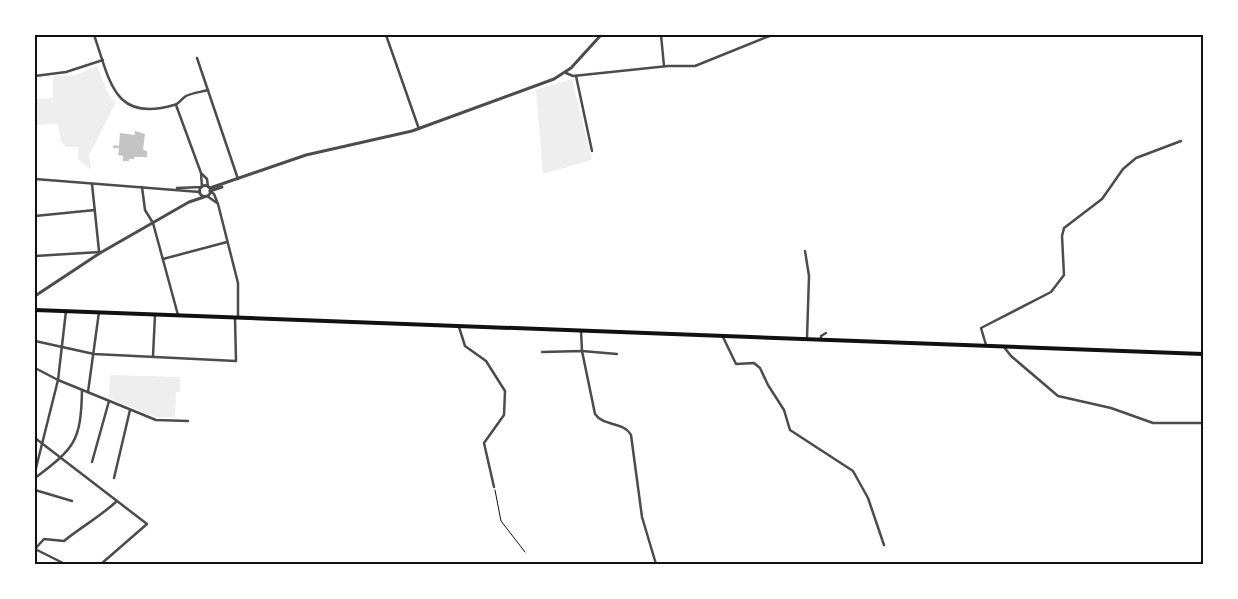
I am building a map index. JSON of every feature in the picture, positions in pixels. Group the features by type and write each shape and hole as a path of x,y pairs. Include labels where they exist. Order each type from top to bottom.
{"main road":[{"path":"35,310 1203,354"}],"street":[{"path":"94,35 115,92 124,103 131,107 150,109 176,105 185,96 208,90"},
{"path":"386,35 419,128"},
{"path":"209,189 306,155 378,140 419,128 566,73 601,35"},
{"path":"662,35 664,66"},
{"path":"566,73 576,76 664,66 700,65 772,35"},
{"path":"197,58 238,179"},
{"path":"35,76 66,72 103,60"},
{"path":"576,76 592,151"},
{"path":"176,105 201,173 202,187 200,192 189,202"},
{"path":"986,345 981,328 1046,296 1062,279 1065,271 1062,236 1064,228 1102,199 1124,168 1136,158 1181,142"},
{"path":"35,296 100,252 189,202 205,196 209,189 207,178 201,173"},
{"path":"35,179 200,192 218,204"},
{"path":"92,184 100,252"},
{"path":"142,187 144,210 153,223 178,315"},
{"path":"35,340 94,354 236,361 238,283 214,194 209,189 202,187 165,188"},
{"path":"35,216 95,210"},
{"path":"163,259 227,242"},
{"path":"805,251 809,276 807,338"},
{"path":"35,256 100,252"},
{"path":"35,472 58,380 66,311"},
{"path":"88,392 99,312"},
{"path":"153,356 154,314"},
{"path":"459,325 465,346 486,362 505,391 504,415 484,443 494,487"},
{"path":"581,330 582,351 595,414 602,420 623,427 631,435 642,517 656,564"},
{"path":"821,339 821,336 826,333"},
{"path":"723,335 723,340 736,364 754,363 760,368 784,410 790,430 853,471 868,498 884,545"},
{"path":"1004,346 1011,356 1058,396 1111,408 1153,423 1203,423"},
{"path":"542,352 582,351 617,354"},
{"path":"35,368 58,380 156,420 188,421"},
{"path":"35,478 61,458 75,441 80,424 82,390"},
{"path":"92,462 109,401"},
{"path":"114,478 130,410"},
{"path":"35,438 147,524 101,564"},
{"path":"35,452 40,453"},
{"path":"35,490 72,501"},
{"path":"65,564 35,549 44,539 64,541 101,516 117,501"}],"path":[{"path":"494,487 501,521 525,552"}],"shaded area":[{"path":"97,66 107,91 115,104 89,155 91,170 78,159 78,147 66,147 61,142 58,124 35,125 35,99 53,98 53,76 76,75"},
{"path":"572,79 592,160 543,174 536,90"},
{"path":"110,375 180,377 180,392 176,392 175,417 156,417 109,398"}],"building":[{"path":"135,131 145,134 143,150 147,151 147,157 134,157 134,159 129,159 129,161 123,161 123,156 118,155 119,148 113,148 114,145 119,146 120,133 135,135"}]}
